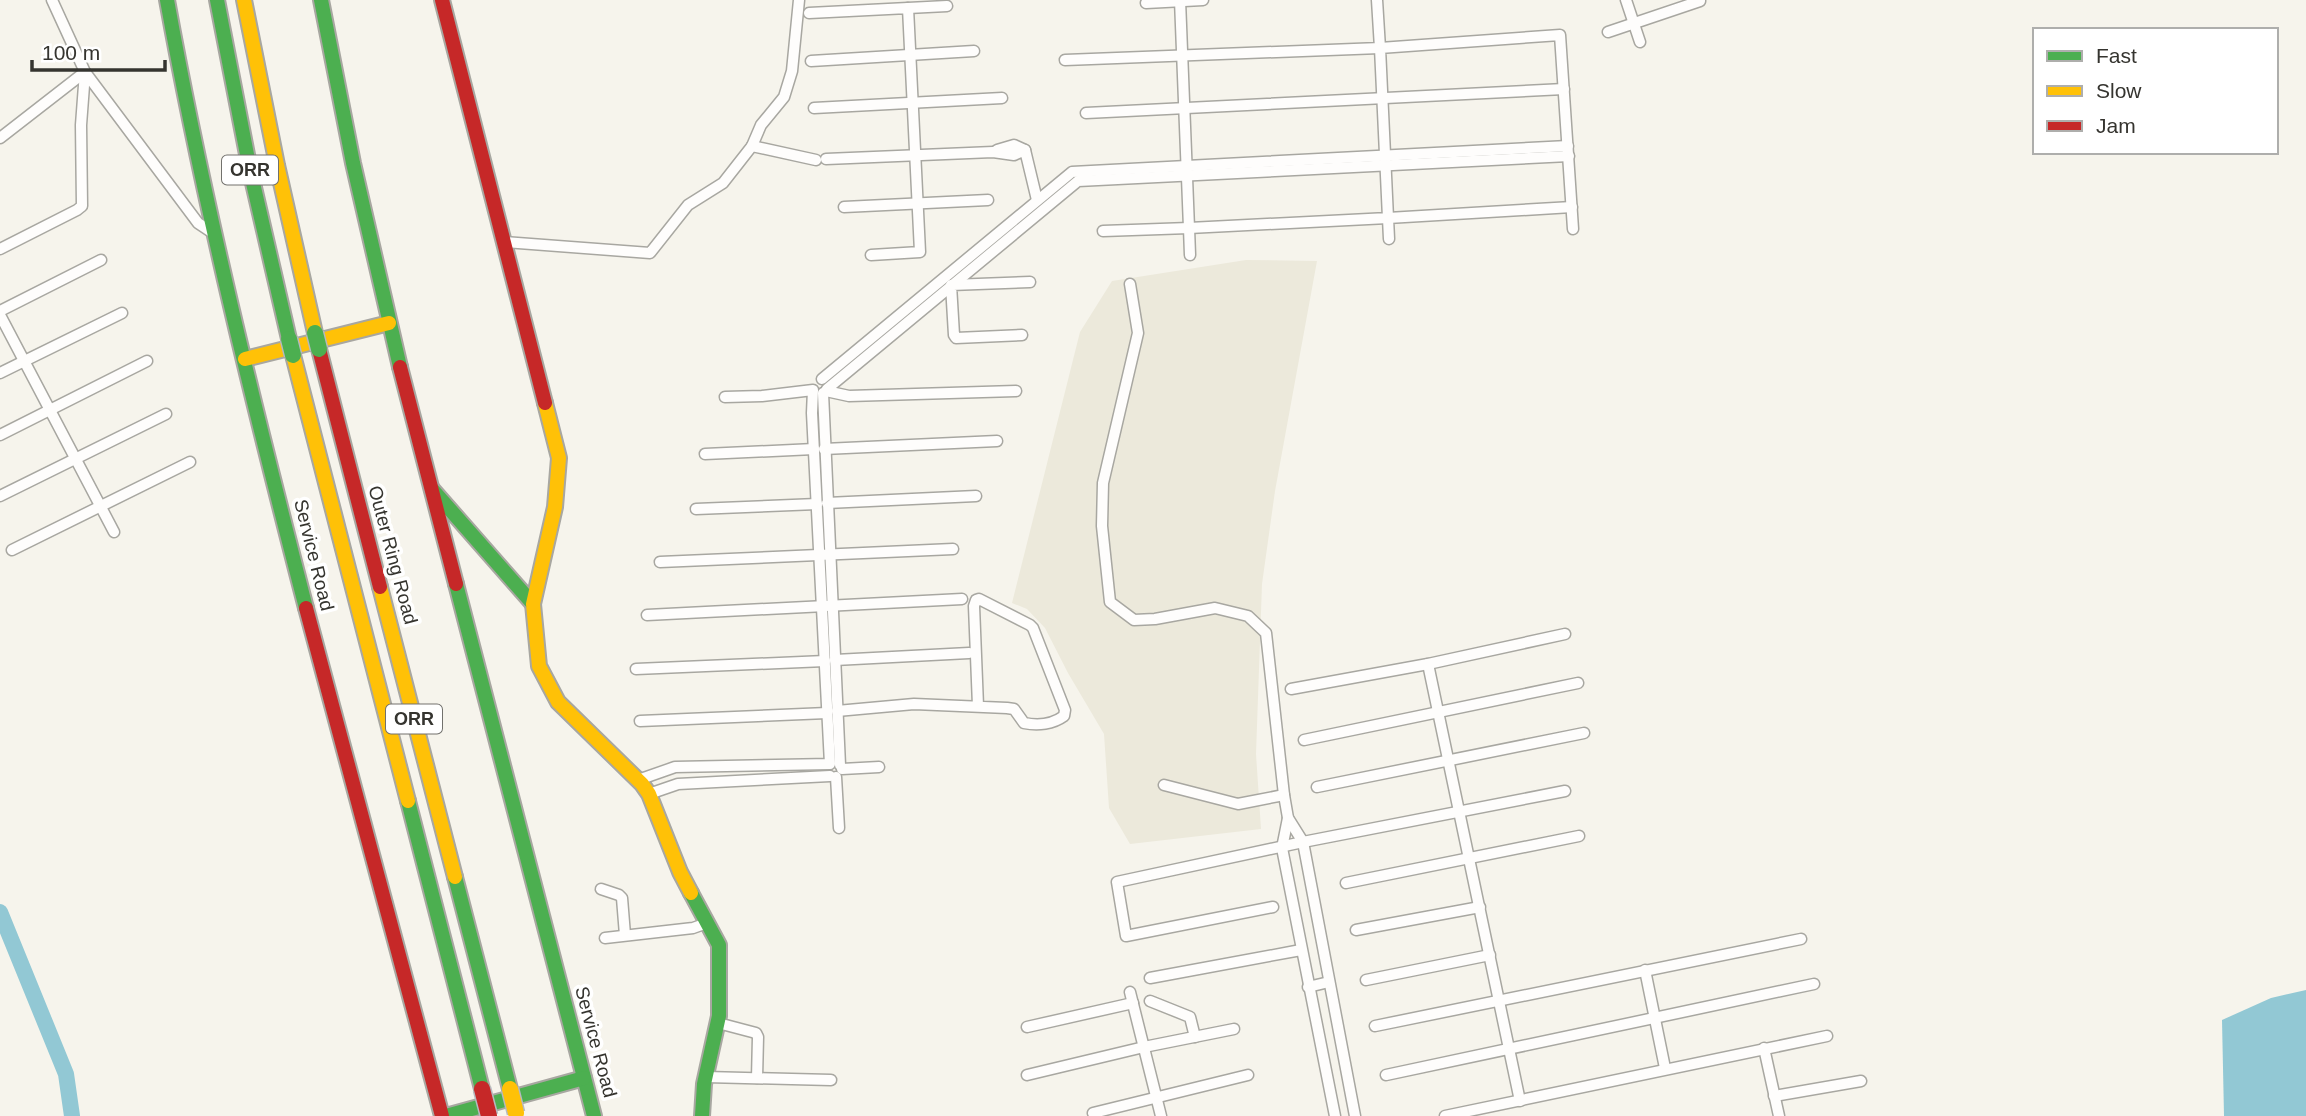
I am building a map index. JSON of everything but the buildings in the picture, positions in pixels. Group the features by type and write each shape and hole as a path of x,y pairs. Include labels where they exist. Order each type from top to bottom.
{"main road":[{"name":"Service Road","path":"167,0 213,233 284,524 349,776 444,1116"},
{"name":"ORR","path":"217,0 250,170 291,347 489,1116"},
{"name":"Outer Ring Road","path":"244,0 276,165 317,341 517,1114"},
{"name":"Service Road","path":"321,0 389,323 594,1116"},
{"path":"442,0 506,242 559,458 555,507 533,604 539,666 558,702 649,794 680,872 719,945 718,1023 706,1077 702,1116"},
{"path":"245,359 389,323"},
{"path":"429,485 533,604"},
{"path":"444,1116 584,1078"}],"street":[{"path":"52,0 85,72 198,223 213,233"},
{"path":"506,242 650,253 688,205 723,183 752,146 761,125 784,96 792,71 799,0"},
{"path":"1146,3 1203,0"},
{"path":"1377,0 1389,239"},
{"path":"1626,0 1640,42"},
{"path":"1180,1 1190,255"},
{"path":"1608,32 1700,1"},
{"path":"809,13 947,6"},
{"path":"872,254 920,252 908,8"},
{"path":"1065,60 1380,48 1560,35 1573,229"},
{"path":"811,61 974,51"},
{"path":"0,138 85,72"},
{"path":"0,249 82,206 81,125 85,72"},
{"path":"1086,113 1564,89"},
{"path":"814,108 1002,98"},
{"path":"752,146 821,159 993,152 1014,155 1025,150 1037,200"},
{"path":"839,828 819,449 822,389 1072,172 1568,151"},
{"path":"822,389 1073,183 1084,179 1187,169"},
{"path":"844,207 988,200"},
{"path":"1103,231 1572,208"},
{"path":"101,260 0,313 114,532"},
{"path":"951,285 1030,282"},
{"path":"1130,284 1138,333 1102,483 1101,526 1110,602 1134,620 1155,619 1214,608 1248,616 1266,633 1288,818 1282,848 1335,1116"},
{"path":"951,285 956,338 1022,335"},
{"path":"0,373 122,313"},
{"path":"0,435 147,361"},
{"path":"725,397 822,389 849,396 1016,391"},
{"path":"0,496 166,414"},
{"path":"705,454 997,441"},
{"path":"12,550 190,462"},
{"path":"696,509 976,496"},
{"path":"660,562 953,549"},
{"path":"647,615 962,599"},
{"path":"640,721 832,712 914,704 1010,708 1014,709 1024,723 1053,723 1065,714 1033,628 979,599 974,602 978,706"},
{"path":"1291,689 1428,664 1564,634"},
{"path":"636,669 969,653"},
{"path":"1428,664 1520,1101"},
{"path":"1304,740 1578,683"},
{"path":"1317,787 1584,733"},
{"path":"638,780 675,767 835,770"},
{"path":"649,794 678,784 879,767"},
{"path":"1164,785 1238,804 1284,795"},
{"path":"1273,907 1126,936 1117,882 1303,842 1565,791"},
{"path":"1288,818 1303,842 1355,1116"},
{"path":"1346,883 1578,835"},
{"path":"601,890 622,898 625,935"},
{"path":"1356,930 1480,907"},
{"path":"605,938 693,928 707,923"},
{"path":"1375,1026 1801,939"},
{"path":"1150,978 1301,950"},
{"path":"1366,980 1490,955"},
{"path":"1645,970 1665,1068"},
{"path":"1308,987 1329,982"},
{"path":"1386,1074 1814,984"},
{"path":"1130,992 1161,1116"},
{"path":"1150,1001 1190,1017 1195,1037"},
{"path":"1027,1027 1133,1003"},
{"path":"718,1023 756,1033 757,1078"},
{"path":"1027,1075 1234,1029"},
{"path":"1445,1116 1827,1035"},
{"path":"1764,1048 1779,1116"},
{"path":"1093,1113 1248,1074"},
{"path":"706,1077 831,1080"},
{"path":"1774,1097 1861,1081"}],"shaded area":[{"path":"1246,260 1317,261 1275,491 1262,584 1256,754 1261,829 1130,844 1109,808 1104,734 1045,628 1027,609 1012,603 1080,332 1112,281"}],"water":[{"path":"2306,990 2306,1116 2224,1116 2222,1020 2271,998"}],"waterway":[{"path":"0,912 66,1074 72,1116"}],"traffic: fast":[{"path":"167,0 231,306 306,608"},
{"path":"217,0 250,170 289,339"},
{"path":"321,0 353,163 400,367"},
{"path":"315,333 319,349"},
{"path":"289,339 293,355"},
{"path":"432,489 533,604"},
{"path":"456,584 594,1116"},
{"path":"408,801 482,1089"},
{"path":"455,877 510,1089"},
{"path":"691,893 719,945 719,1016 704,1084 702,1116"},
{"path":"446,1116 584,1078"}],"traffic: slow":[{"path":"244,0 277,165 315,333"},
{"path":"245,359 389,323"},
{"path":"293,355 408,801"},
{"path":"545,403 559,458 555,507 533,604 539,666 558,702 649,794 691,893"},
{"path":"380,587 455,877"},
{"path":"510,1089 516,1113"}],"traffic: jam":[{"path":"442,0 545,403"},
{"path":"319,349 380,587"},
{"path":"400,367 456,584"},
{"path":"306,608 442,1116"},
{"path":"482,1089 489,1116"}]}
